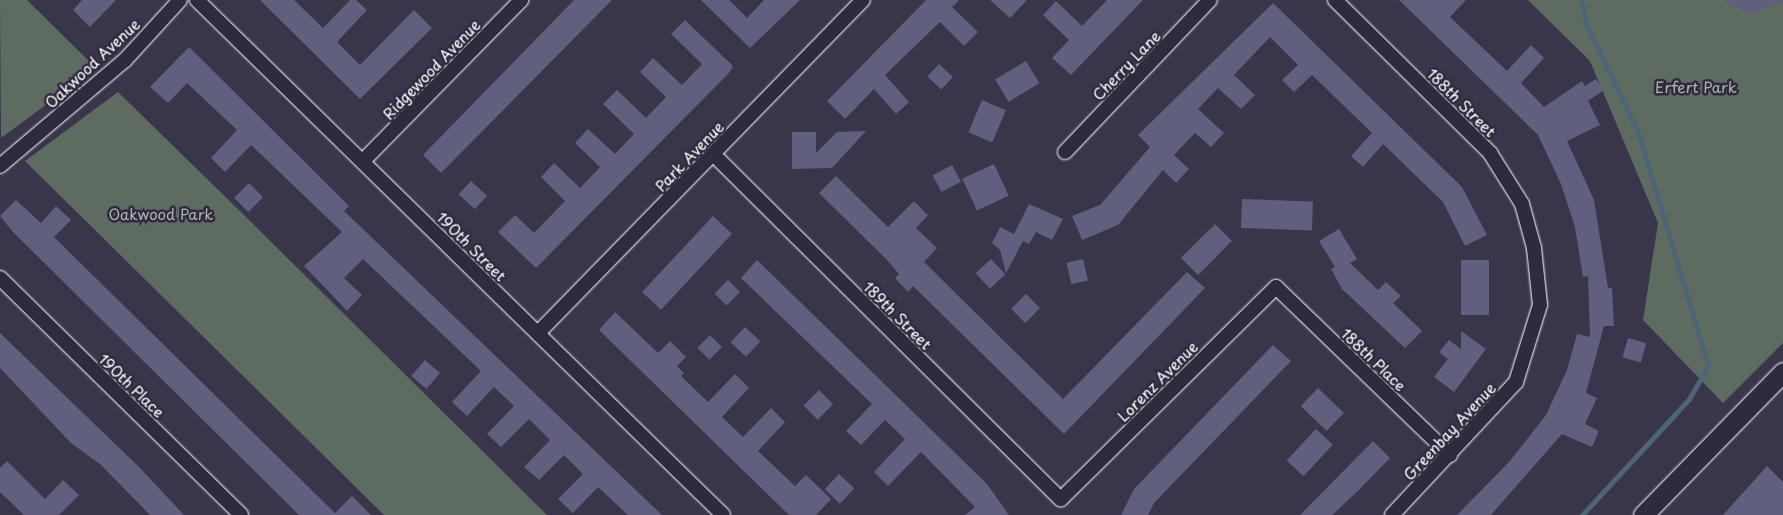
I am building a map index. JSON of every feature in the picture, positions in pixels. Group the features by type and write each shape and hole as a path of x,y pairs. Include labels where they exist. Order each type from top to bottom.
{"main road":[{"path":"1643,515 1783,372"}],"street":[{"name":"Oakwood Avenue","path":"0,166 125,60 180,0"},
{"name":"190th Street","path":"198,0 723,515"},
{"name":"Ridgewood Avenue","path":"363,161 521,0"},
{"name":"Park Avenue","path":"538,334 863,0"},
{"name":"Cherry Lane","path":"1065,152 1210,0"},
{"name":"188th Street","path":"1336,0 1490,153 1522,204 1534,248"},
{"name":"189th Street","path":"713,154 1061,499"},
{"name":"Greenbay Avenue","path":"1392,515 1450,455 1516,382 1540,305 1534,248"},
{"name":"190th Place","path":"0,278 241,515"},
{"name":"Lorenz Avenue","path":"1061,499 1276,287"},
{"name":"188th Place","path":"1276,287 1450,455"}],"green space":[{"path":"0,0 27,0 96,68 1,138"},
{"name":"Erfert Park","path":"1528,0 1783,0 1783,343 1723,403 1643,320 1658,223 1590,61"},
{"name":"Oakwood Park","path":"118,92 547,515 384,515 25,161"}],"building":[{"path":"82,0 116,0 90,27 73,10"},
{"path":"260,0 294,0 323,28 350,0 356,0 367,10 337,42 360,65 414,10 432,28 360,99"},
{"path":"574,0 612,0 441,173 423,155"},
{"path":"701,0 729,0 747,18 764,0 800,0 750,48"},
{"path":"926,0 959,0 952,7 978,32 964,46 940,22 885,75 909,102 896,114 874,89 845,119 827,101"},
{"path":"990,0 1027,0 1010,18"},
{"path":"1107,0 1143,0 1071,75 1052,58 1069,40 1043,15 1056,1 1082,26"},
{"path":"1399,0 1466,0 1450,17 1507,71 1531,45 1544,58 1521,83 1544,107 1582,81 1585,86 1596,79 1604,90 1588,101 1600,125 1567,141 1594,200 1608,288 1612,288 1614,326 1604,326 1586,393 1597,398 1585,424 1599,431 1592,447 1562,434 1491,515 1457,515 1509,462 1546,415 1567,370 1577,334 1590,337 1588,276 1583,277 1575,227 1561,184 1538,135"},
{"path":"1722,0 1783,0 1783,2 1750,14"},
{"path":"1273,3 1462,187 1487,235 1465,246 1443,202 1383,144 1363,167 1351,156 1372,133 1312,75 1294,92 1282,80 1298,65 1270,37 1234,75 1255,95 1241,109 1218,88 1198,109 1224,133 1211,147 1195,133 1174,155 1189,169 1176,183 1163,170 1118,225 1082,240 1072,216 1100,205 1150,147 1138,135"},
{"path":"685,20 733,66 729,73 536,268 498,232 515,215 534,233 565,201 541,177 554,163 580,188 600,167 575,143 588,129 615,154 634,134 603,104 617,90 646,118 666,97 640,72 653,58 682,85 702,64 671,34"},
{"path":"189,47 349,206 344,211 662,515 628,515 598,487 573,513 558,499 583,474 564,455 539,480 524,467 550,440 529,419 501,447 487,434 514,406 494,387 467,416 452,402 481,371 363,259 344,278 362,295 347,311 304,266 342,232 251,145 225,172 211,158 237,130 187,83 168,103 150,87"},
{"path":"1026,61 1039,83 1009,102 995,80"},
{"path":"939,64 953,77 941,89 927,76"},
{"path":"982,100 1006,110 992,142 968,132"},
{"path":"866,131 832,168 792,169 792,132 816,132 816,153 837,132"},
{"path":"994,164 1009,196 977,211 962,179"},
{"path":"952,165 961,182 941,192 933,175"},
{"path":"836,176 888,227 914,201 928,215 916,228 937,248 924,262 1063,399 1187,272 1205,288 1064,434 913,286 908,292 895,278 899,274 888,261 819,193"},
{"path":"471,181 487,196 475,209 459,194"},
{"path":"249,183 263,197 248,212 234,198"},
{"path":"1242,199 1313,201 1312,230 1241,228"},
{"path":"16,200 41,223 56,206 71,220 54,237 335,513 352,496 371,515 299,515 13,232 0,216"},
{"path":"1029,204 1063,219 1052,240 1036,232 1029,244 1023,241 1006,273 1000,250 992,243 1000,227 1014,234"},
{"path":"713,216 732,234 661,310 642,292"},
{"path":"1215,224 1232,241 1198,275 1181,258"},
{"path":"1339,229 1357,259 1350,263 1378,290 1386,282 1401,296 1393,303 1422,331 1405,348 1342,289 1331,269 1335,267 1319,241"},
{"path":"991,259 1005,274 990,289 976,273"},
{"path":"1083,259 1088,280 1071,284 1066,263"},
{"path":"757,260 987,484 1009,515 965,515 975,507 921,452 888,486 874,472 905,439 885,420 861,445 846,431 872,404 741,278"},
{"path":"1461,260 1489,260 1489,315 1461,315"},
{"path":"728,280 740,292 727,305 715,293"},
{"path":"1026,294 1040,308 1025,323 1011,309"},
{"path":"615,312 658,353 670,341 686,357 677,366 684,373 681,376 708,402 735,374 749,388 722,417 743,437 771,408 785,422 758,451 795,486 806,475 831,499 816,515 789,515 599,330"},
{"path":"745,327 760,341 746,357 731,342"},
{"path":"1461,331 1486,349 1454,392 1434,377 1448,359 1439,352 1449,340 1461,349"},
{"path":"0,333 139,467 184,515 150,515 101,465 71,443 0,368"},
{"path":"710,335 722,347 709,360 697,348"},
{"path":"1628,338 1646,343 1641,362 1622,357"},
{"path":"1273,345 1291,361 1154,503 1148,515 1121,515 1134,489"},
{"path":"425,360 440,373 426,389 411,376"},
{"path":"1318,388 1344,413 1327,431 1301,406"},
{"path":"819,390 833,404 818,420 803,406"},
{"path":"1316,429 1333,445 1303,476 1287,460"},
{"path":"1373,441 1390,458 1358,491 1332,515 1300,515"},
{"path":"7,461 45,499 63,480 79,495 59,515 24,515 0,492 0,468"},
{"path":"1767,466 1783,482 1783,515 1723,515"},
{"path":"839,474 854,488 840,504 825,489"}],"waterway":[{"path":"1581,0 1586,24 1638,132 1708,366 1689,399 1582,515"}]}
